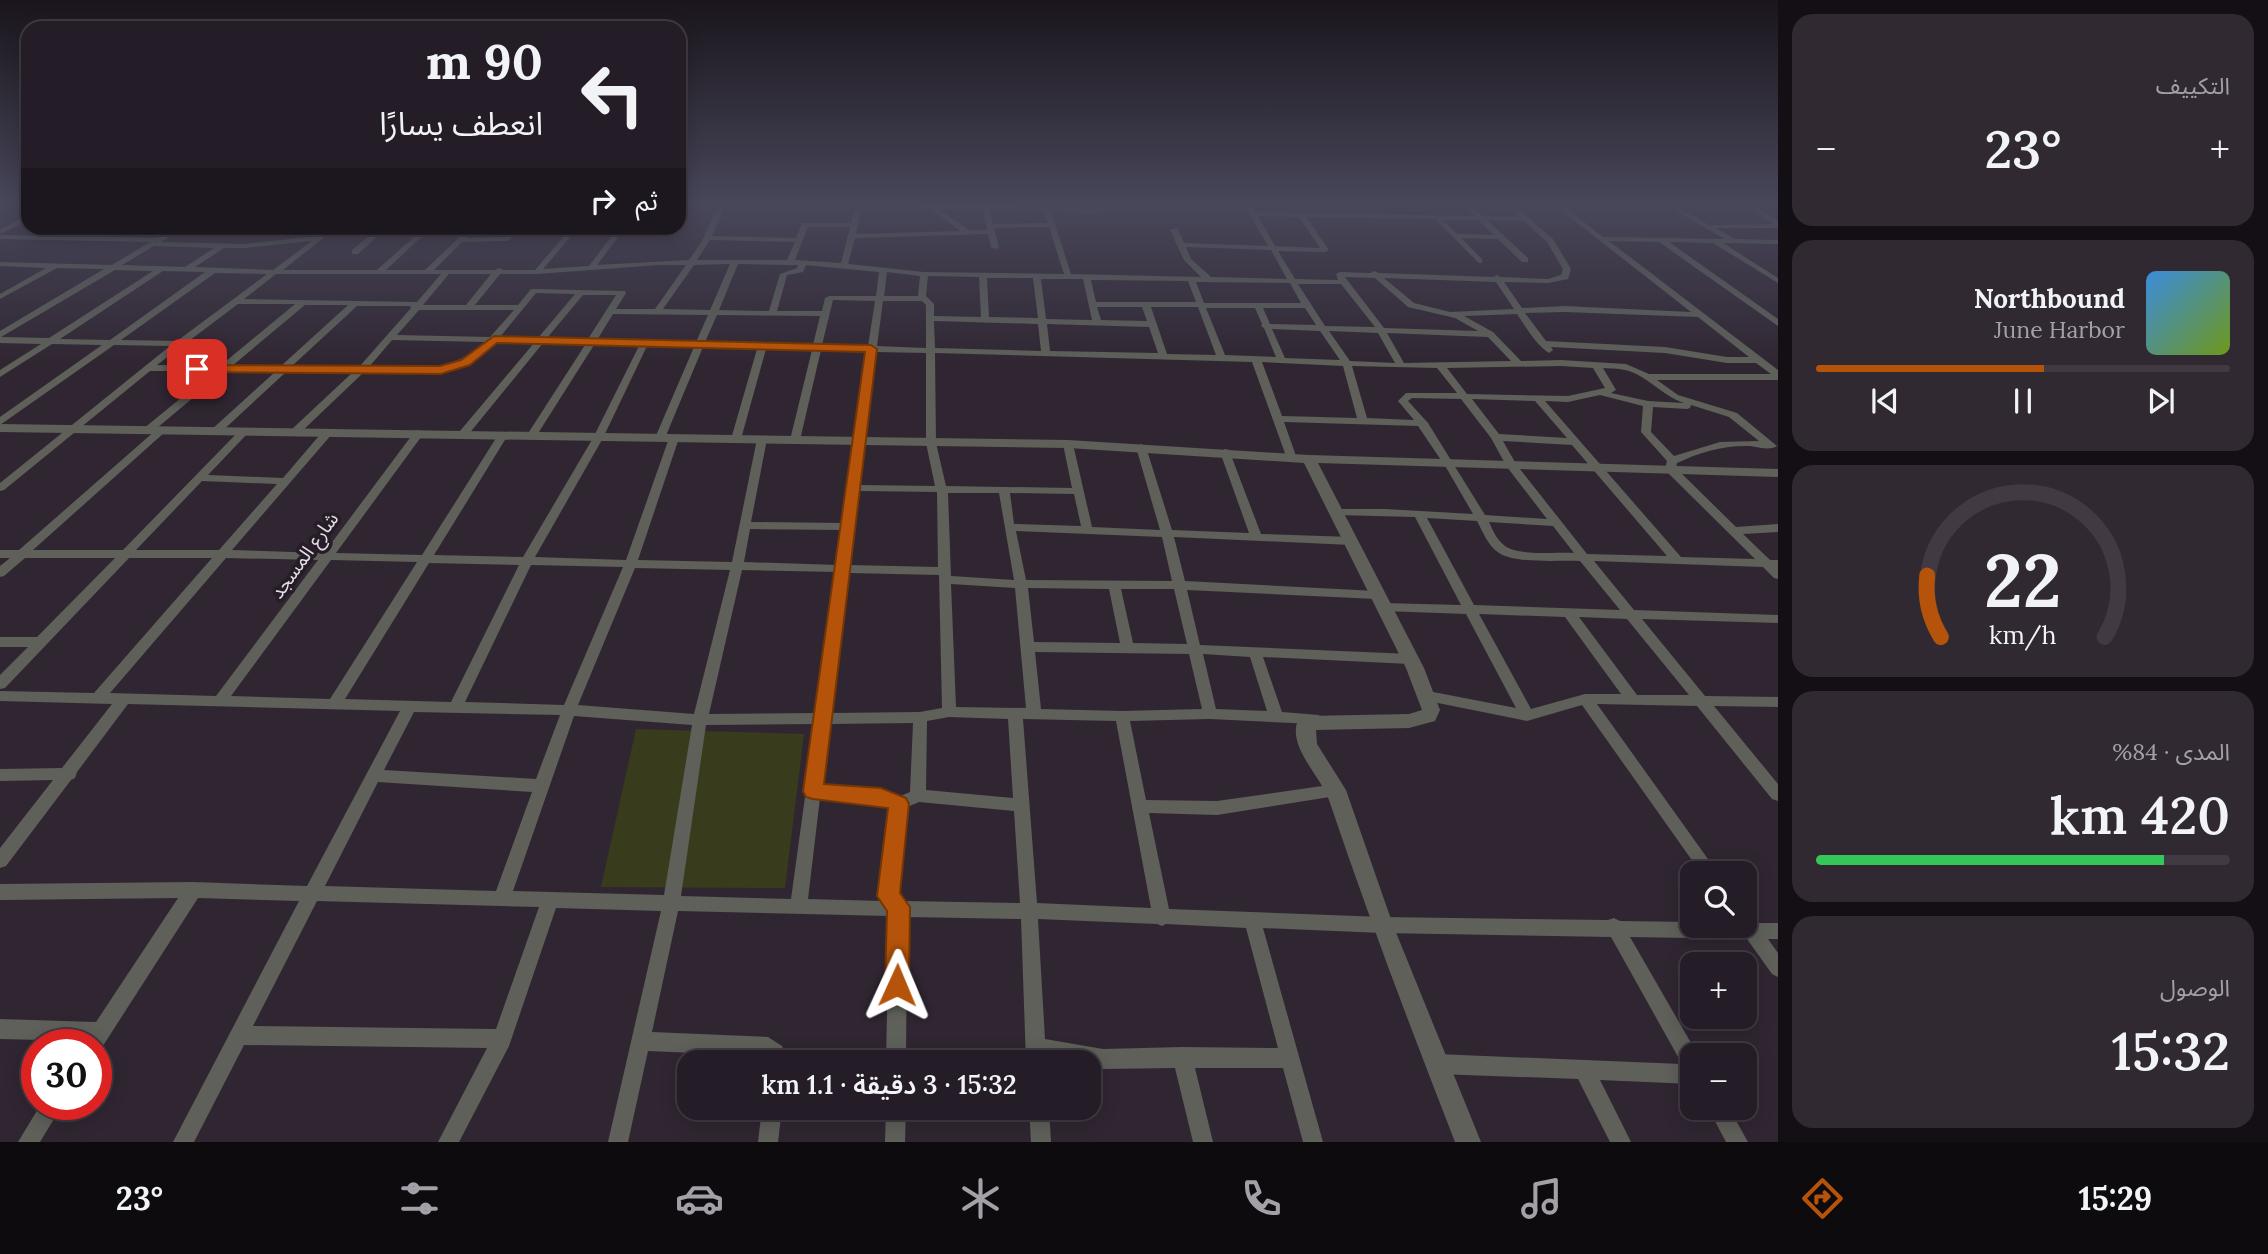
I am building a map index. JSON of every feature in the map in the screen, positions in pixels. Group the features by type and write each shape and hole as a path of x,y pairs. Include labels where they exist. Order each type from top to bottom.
{"street":[{"path":"0,335 131,257"},
{"path":"186,270 205,257"},
{"path":"0,488 179,344 293,257"},
{"path":"379,272 395,257"},
{"path":"428,271 442,257"},
{"path":"537,272 549,257"},
{"path":"592,267 599,257"},
{"path":"657,312 694,257"},
{"path":"790,262 792,257"},
{"path":"844,266 846,257"},
{"path":"1062,257 1068,276"},
{"path":"1188,257 1208,279"},
{"path":"1278,257 1346,362 1363,422"},
{"path":"1475,257 1479,261"},
{"path":"1401,366 1380,330 1343,282 1340,274 1497,277 1548,281 1565,277 1567,269 1560,257"},
{"path":"1627,257 1778,376"},
{"path":"1685,257 1778,323"},
{"path":"1740,257 1778,281"},
{"path":"2,265 273,272 537,272 691,262 790,262 924,274 1343,282"},
{"path":"501,900 569,710 631,563 667,438 699,343 735,262"},
{"path":"772,314 784,274 800,271 803,263"},
{"path":"0,297 56,265"},
{"path":"0,374 160,269"},
{"path":"467,309 499,270"},
{"path":"0,422 212,271"},
{"path":"295,432 359,372 448,271"},
{"path":"799,907 821,719 883,271"},
{"path":"1374,273 1411,305 1451,314 1490,334 1518,363"},
{"path":"924,274 924,299"},
{"path":"983,275 985,320"},
{"path":"1037,275 1046,354"},
{"path":"1086,277 1097,323"},
{"path":"1497,277 1517,309 1561,363"},
{"path":"1191,278 1221,357"},
{"path":"149,368 359,372 448,369 466,362 494,339 534,291 622,293 532,435"},
{"path":"464,433 582,291"},
{"path":"795,440 825,314 832,297 924,299 930,304 928,350 931,443 942,491 949,712"},
{"path":"235,301 354,303 467,309 520,308"},
{"path":"0,573 221,369 302,303"},
{"path":"215,432 285,370 354,303"},
{"path":"1093,304 1307,306"},
{"path":"1146,305 1150,324 1163,356"},
{"path":"1258,305 1281,359"},
{"path":"1451,314 1517,309 1701,315"},
{"path":"611,311 825,314"},
{"path":"1765,314 1778,316"},
{"path":"930,318 1150,324"},
{"path":"1265,326 1490,334"},
{"path":"390,337 1221,357 1401,366 1518,363 1596,365 1635,369 1675,397 1739,419 1774,445"},
{"path":"0,341 179,344"},
{"path":"455,708 527,561 598,438 645,342"},
{"path":"1544,344 1600,346 1759,360"},
{"path":"736,439 762,346"},
{"path":"1600,346 1620,367"},
{"path":"1256,359 1291,456"},
{"path":"1439,365 1496,437 1511,465 1584,559 1778,794"},
{"path":"1596,365 1610,387 1604,394"},
{"path":"1646,377 1778,376"},
{"path":"1707,407 1648,404 1604,394 1579,399 1539,400 1409,395 1404,397 1403,401 1423,423 1450,463 1494,542 1512,554 1584,559 1772,564"},
{"path":"1539,400 1678,561"},
{"path":"1648,404 1646,432 1671,465 1732,531 1772,564 1778,575"},
{"path":"1279,419 1423,423"},
{"path":"0,428 1068,444 1309,459 1597,467 1671,465 1778,473"},
{"path":"0,684 244,432"},
{"path":"98,698 328,432"},
{"name":"شارع المسجد","path":"220,701 419,433"},
{"path":"334,705 503,435"},
{"path":"1496,437 1573,442"},
{"path":"618,1142 671,904 700,720 746,525 762,439"},
{"path":"1671,465 1725,444 1751,442 1774,445"},
{"path":"1068,444 1087,528"},
{"path":"1141,447 1167,534 1177,585 1210,714"},
{"path":"1225,452 1256,536"},
{"path":"0,696 569,710 700,720 920,717 949,712 1122,716 1210,714 1331,720 1418,720 1431,710 1428,696 1309,459"},
{"path":"200,478 286,481"},
{"path":"855,488 1079,491"},
{"path":"1003,490 1021,584 1034,713"},
{"path":"1336,512 1419,514 1556,523"},
{"path":"1419,514 1527,716"},
{"path":"746,525 849,527"},
{"path":"1009,527 1087,528 1351,541"},
{"path":"1732,531 1778,528"},
{"path":"0,554 224,554 844,568 945,575 1021,584 1177,585 1469,610 1778,620"},
{"path":"1114,584 1127,647"},
{"path":"1570,614 1633,700"},
{"path":"0,642 41,642"},
{"path":"1027,647 1195,649 1410,659"},
{"path":"1255,652 1276,716"},
{"path":"1428,696 1527,716 1585,699 1778,702"},
{"path":"1585,699 1701,861"},
{"path":"0,861 70,774 123,700"},
{"path":"183,1142 409,707"},
{"path":"1015,713 1019,805 1029,911 1035,1050"},
{"path":"1122,716 1162,918"},
{"path":"918,796 920,717"},
{"path":"1331,720 1306,723 1308,745 1336,790 1381,925 1468,1142"},
{"path":"0,775 70,774"},
{"path":"373,776 542,786"},
{"path":"1141,806 1217,808 1336,790"},
{"path":"813,791 881,797 898,804 918,796 1019,805"},
{"path":"897,1050 898,907 888,896 898,804"},
{"path":"102,1029 193,890"},
{"path":"0,892 193,890 501,900 898,907 1253,922 1680,926"},
{"path":"448,1142 502,1040 551,901"},
{"path":"1253,922 1313,1142"},
{"path":"1614,926 1681,1043"},
{"path":"1757,927 1778,931"},
{"path":"1756,938 1778,968"},
{"path":"1,1030 21,1032"},
{"path":"238,1035 502,1040"},
{"path":"642,1041 768,1047 772,1050"},
{"path":"1182,1057 1203,1142"},
{"path":"1101,1059 1289,1058"},
{"path":"1437,1064 1680,1073"},
{"path":"1584,1069 1621,1142"},
{"path":"28,1142 42,1120"},
{"path":"768,1142 771,1120"},
{"path":"895,1142 896,1120"},
{"path":"1040,1120 1041,1142"},
{"path":"1725,1120 1738,1142"}],"green space":[{"path":"636,729 804,734 785,888 601,887"}],"route":[{"path":"197,369 432,371 466,362 494,339 871,349 855,488 813,791 881,797 898,804 888,896 898,907 897,985"}]}
